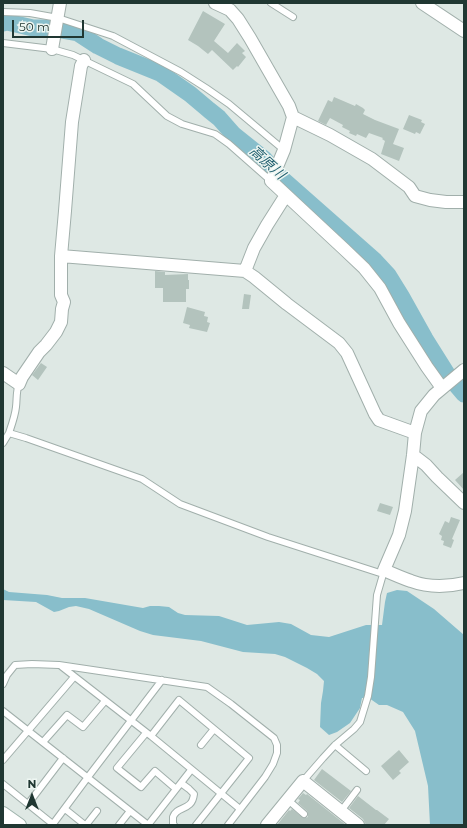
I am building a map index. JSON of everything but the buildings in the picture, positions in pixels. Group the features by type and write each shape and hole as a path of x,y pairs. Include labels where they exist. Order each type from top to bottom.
{"street":[{"path":"52,49 60,3"},
{"path":"215,3 234,7 238,19 289,106 293,117 284,150 271,181 364,268 380,288 399,323 427,368 442,388"},
{"path":"422,3 464,31"},
{"path":"3,373 19,384 39,352 56,332 61,322 64,302 61,296 61,256 72,122 81,66 84,60"},
{"path":"293,117 330,135 372,159 409,187 415,196 430,200 464,202"},
{"path":"245,270 254,248 286,195"},
{"path":"61,256 245,270 339,343 347,353 379,420 415,433"},
{"path":"464,370 434,395 421,411 415,433 405,511 399,535 383,572 412,582 431,585 443,586 464,584"},
{"path":"413,454 464,503"},
{"path":"267,825 303,781 358,825"},
{"path":"3,813 20,825"}],"lane":[{"path":"271,3 293,17"},
{"path":"3,12 30,13 58,18 113,36 181,72 229,104 284,150"},
{"path":"3,43 52,49 73,55 133,84 167,116 182,124 215,134 229,144 271,181"},
{"path":"3,443 9,433 14,417 17,389 19,384"},
{"path":"9,433 142,480 180,504 268,537 383,572 377,595 368,696 360,722 335,745 303,781"},
{"path":"3,684 7,675 15,665 32,664 59,665 207,687 232,704 274,738 277,745 277,754 273,764 265,777 228,825"},
{"path":"59,665 240,809"},
{"path":"3,760 74,677"},
{"path":"3,784 54,825 88,777 162,680"},
{"path":"176,789 155,771 141,787 117,768 179,700 249,758 196,825"},
{"path":"43,742 67,715 83,727 105,701"},
{"path":"3,711 148,825 191,770"},
{"path":"201,745 214,729"},
{"path":"335,745 366,771"},
{"path":"28,804 63,758"},
{"path":"174,825 174,817 177,812 190,805 194,794 181,783"},
{"path":"341,812 357,790"},
{"path":"288,800 304,814"},
{"path":"65,809 86,825 97,811"},
{"path":"118,825 130,811"},
{"path":"3,820 9,825"}],"water":[{"path":"3,589 9,592 47,595 62,598 85,598 143,608 150,606 169,607 178,613 185,615 219,616 247,625 279,622 291,624 311,635 329,637 366,625 382,625 387,593 397,590 407,591 434,609 464,635 464,825 430,825 428,786 415,731 403,712 387,705 379,705 369,698 362,698 360,708 350,723 337,732 329,735 320,727 324,681 317,674 285,657 275,654 243,652 201,641 153,635 89,609 76,606 54,612 36,602 3,600"}],"waterway":[{"name":"高原川","path":"3,23 7,22 33,28 50,28 78,33 98,46 118,56 160,73 190,94 219,118 234,135 264,159 282,179 375,261 388,275 447,374 464,394"}]}
